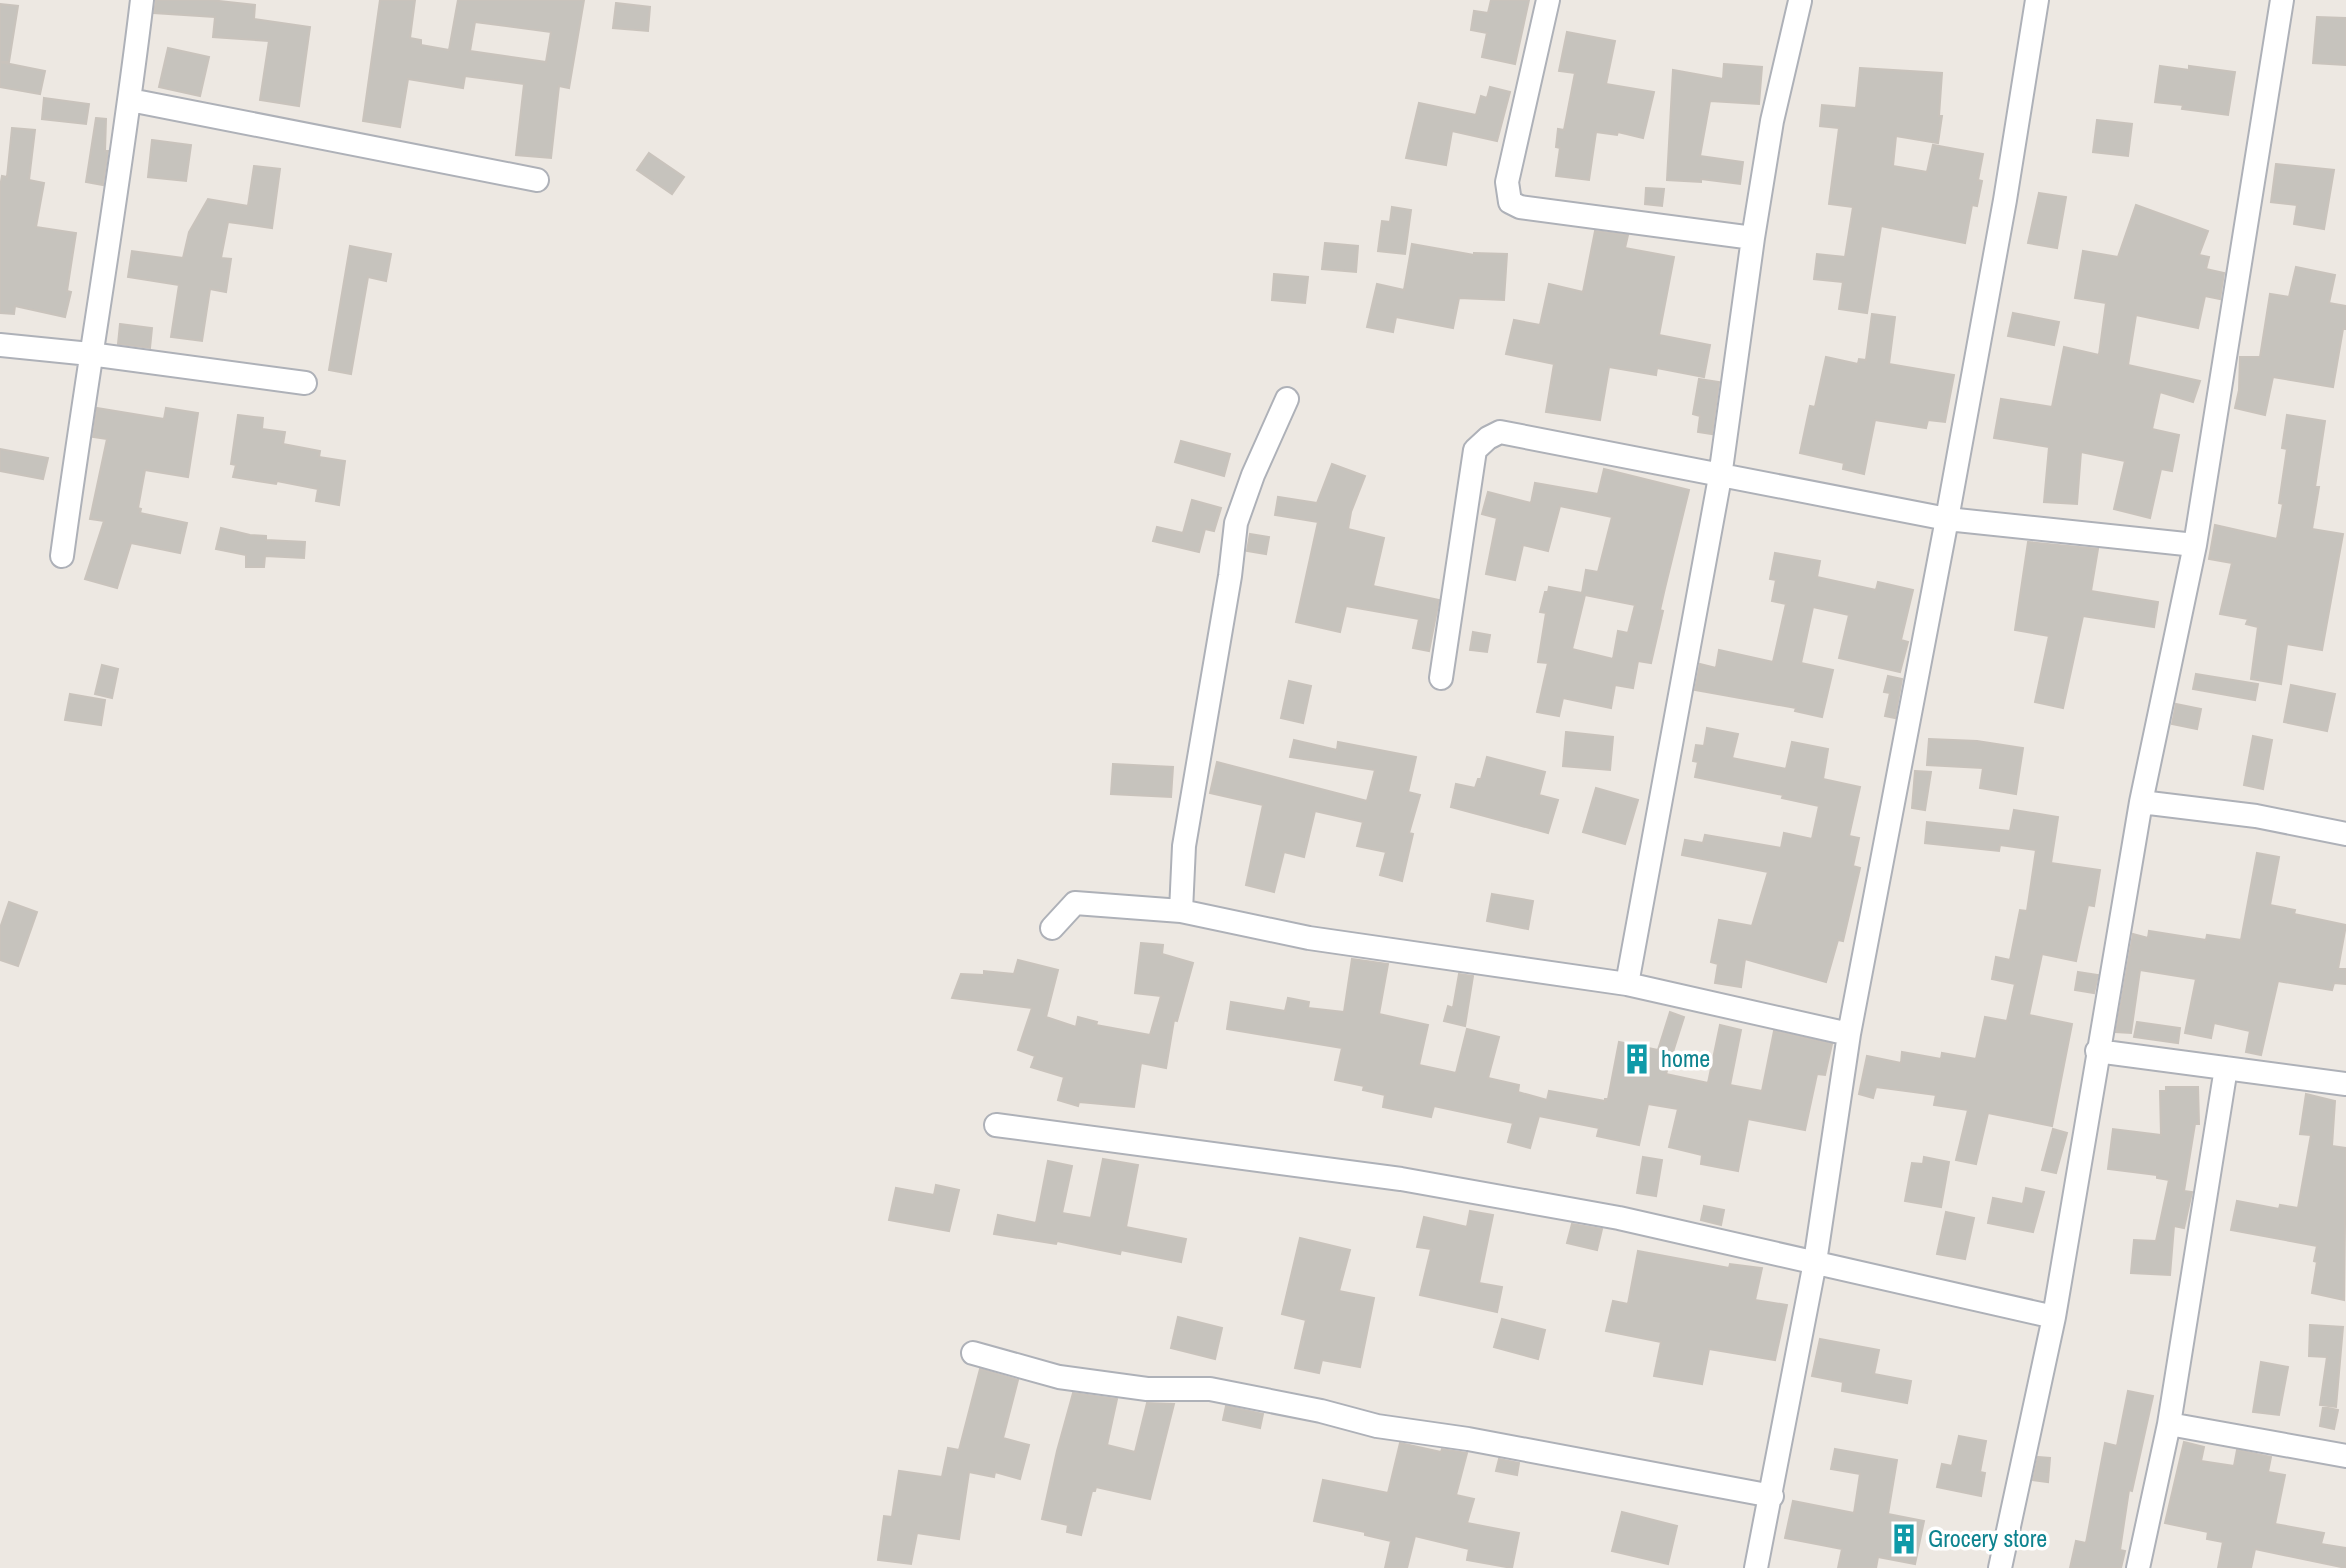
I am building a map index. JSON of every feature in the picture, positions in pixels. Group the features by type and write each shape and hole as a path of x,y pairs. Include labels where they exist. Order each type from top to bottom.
{"street":[{"path":"62,556 142,0"},
{"path":"1548,0 1507,182 1510,202 1520,207 1753,238"},
{"path":"1627,984 1720,477 1772,121 1803,0 1792,0"},
{"path":"1756,1568 1815,1262 1849,1034 2005,200 2037,0"},
{"path":"2000,1568 2054,1317 2141,802 2195,545 2282,0"},
{"path":"130,100 537,180"},
{"path":"0,345 305,383"},
{"path":"1181,911 1184,846 1230,576 1236,523 1253,475 1287,399"},
{"path":"1441,678 1475,450 1500,432 1947,519 2195,545"},
{"path":"2141,802 2256,816 2346,834"},
{"path":"1052,928 1075,903 1181,911 1309,938 1627,984 1849,1034"},
{"path":"2097,1051 2346,1084"},
{"path":"2138,1568 2169,1424 2226,1068"},
{"path":"996,1125 1417,1182 1619,1218 2054,1317"},
{"path":"973,1353 1059,1377 1147,1389 1210,1389 1321,1411 1377,1426 1456,1436 1772,1496"},
{"path":"2169,1424 2346,1456"}],"building":[{"path":"156,0 210,0 255,5 254,19 310,27 299,106 260,100 269,41 213,37 215,17 154,13"},
{"path":"380,0 415,0 410,38 421,40 421,45 449,50 458,0 584,0 569,88 559,86 551,158 516,155 524,84 465,76 463,88 408,79 400,127 363,121","holes":["475,22 551,32 546,62 470,51"]},
{"path":"1491,0 1529,0 1515,64 1482,57 1487,33 1471,30 1474,11 1488,13"},
{"path":"616,3 650,7 648,31 613,28"},
{"path":"0,4 18,6 9,62 0,62"},
{"path":"2317,17 2346,18 2346,65 2313,63"},
{"path":"1567,32 1615,41 1606,84 1654,92 1643,138 1618,132 1617,135 1596,132 1589,180 1556,176 1560,148 1556,147 1558,129 1564,130 1575,73 1559,71"},
{"path":"168,48 209,57 200,96 159,87"},
{"path":"0,62 45,71 40,94 0,87"},
{"path":"1724,64 1762,67 1759,104 1710,101 1700,156 1743,162 1740,184 1701,179 1701,182 1667,180 1673,70 1723,79"},
{"path":"2160,66 2235,72 2228,115 2155,102"},
{"path":"1860,68 1942,73 1939,116 1942,116 1938,143 1896,136 1893,166 1927,172 1933,145 1983,154 1977,206 1972,205 1965,243 1881,226 1867,313 1839,309 1843,282 1814,279 1817,254 1845,257 1853,207 1829,204 1839,128 1820,126 1822,105 1856,108"},
{"path":"1490,87 1510,92 1497,141 1452,131 1446,165 1406,158 1419,103 1476,115 1481,96 1487,98"},
{"path":"44,98 89,104 86,124 42,119"},
{"path":"96,118 106,119 105,151 108,151 103,185 86,182"},
{"path":"2097,120 2132,124 2128,156 2093,152"},
{"path":"12,128 35,130 29,180 44,183 36,227 76,233 67,291 71,292 65,317 15,306 14,314 0,313 0,187 2,176 7,177"},
{"path":"152,140 191,145 186,181 148,177"},
{"path":"649,153 684,177 672,194 637,170"},
{"path":"2276,164 2334,170 2324,229 2294,224 2297,205 2271,202"},
{"path":"254,166 280,169 272,228 228,222 221,258 231,259 226,292 210,289 202,341 171,337 179,285 128,277 132,251 183,258 189,232 208,199 248,206"},
{"path":"1646,188 1664,189 1662,206 1645,204"},
{"path":"2039,193 2066,197 2057,248 2028,243"},
{"path":"2136,205 2208,231 2199,255 2209,257 2206,269 2224,273 2220,299 2205,296 2198,328 2136,315 2128,365 2200,381 2193,402 2160,392 2152,429 2179,435 2172,471 2161,469 2150,518 2114,509 2125,461 2081,452 2077,504 2044,502 2049,447 1994,438 2001,399 2052,407 2064,347 2099,355 2106,303 2075,298 2083,251 2118,257"},
{"path":"1392,207 1411,210 1405,254 1378,251 1382,221 1390,222"},
{"path":"1595,231 1628,235 1625,248 1674,257 1659,335 1710,345 1704,377 1657,368 1656,375 1609,367 1600,420 1546,412 1554,364 1506,354 1514,320 1540,325 1549,284 1583,292"},
{"path":"1325,243 1358,246 1356,272 1322,269"},
{"path":"1412,244 1474,255 1507,254 1504,300 1459,298 1453,328 1396,317 1393,332 1367,327 1377,284 1404,290"},
{"path":"350,246 391,254 386,281 368,277 351,374 329,370"},
{"path":"2296,267 2335,275 2329,303 2346,306 2346,329 2343,329 2333,387 2273,377 2265,415 2235,408 2240,357 2260,357 2270,294 2289,297"},
{"path":"1274,274 1308,277 1305,303 1272,300"},
{"path":"2013,313 2059,322 2054,345 2008,336"},
{"path":"1872,314 1895,317 1889,364 1954,375 1945,422 1928,420 1926,428 1875,420 1864,474 1843,469 1844,463 1800,453 1810,406 1815,407 1826,357 1858,364 1859,359 1866,360"},
{"path":"120,324 152,328 150,348 118,344"},
{"path":"1699,379 1719,382 1712,434 1698,432 1700,416 1693,414"},
{"path":"97,408 164,419 166,408 198,413 188,477 145,470 138,508 141,509 140,513 187,523 180,553 131,543 117,588 85,579 104,521 90,519 107,439 93,437"},
{"path":"238,415 263,418 262,429 285,432 283,444 320,451 319,457 345,461 339,505 316,501 318,489 233,477 236,465 231,464"},
{"path":"2287,415 2325,421 2312,529 2343,534 2322,650 2287,644 2281,684 2251,679 2258,627 2246,624 2248,619 2220,614 2232,563 2209,559 2215,525 2277,539 2283,504 2279,503 2287,449 2282,448"},
{"path":"1181,441 1230,454 1224,476 1175,462"},
{"path":"0,449 48,458 43,479 0,471"},
{"path":"1332,464 1365,476 1348,529 1384,538 1373,586 1439,600 1429,651 1413,648 1419,619 1346,606 1340,632 1296,622 1318,522 1275,515 1278,497 1317,503"},
{"path":"1604,469 1689,490 1660,610 1663,611 1651,663 1638,661 1633,688 1615,685 1611,708 1563,698 1559,716 1537,712 1548,663 1538,662 1546,613 1540,612 1545,592 1549,587 1582,593 1586,570 1598,572 1612,517 1560,506 1548,551 1523,545 1515,580 1486,574 1497,518 1482,514 1488,492 1531,503 1535,483 1598,494","holes":["1585,595 1635,605 1628,633 1618,631 1613,659 1572,649"]},
{"path":"1192,500 1221,508 1214,531 1205,529 1199,552 1153,541 1157,527 1183,533"},
{"path":"221,528 266,536 266,540 305,542 304,558 265,556 264,567 246,567 246,555 216,549"},
{"path":"1250,534 1269,537 1266,554 1247,551"},
{"path":"2028,542 2098,549 2091,591 2158,602 2154,627 2083,616 2063,708 2035,702 2049,636 2015,630"},
{"path":"1775,553 1820,561 1817,577 1876,590 1878,582 1913,590 1901,640 1908,642 1900,672 1839,658 1849,615 1813,607 1801,663 1833,670 1822,717 1795,711 1796,708 1695,690 1700,664 1716,668 1719,650 1773,662 1786,604 1772,601 1776,580 1770,579"},
{"path":"1473,632 1490,635 1487,652 1470,650"},
{"path":"102,665 118,669 112,698 95,694"},
{"path":"2196,674 2258,684 2255,700 2193,689"},
{"path":"1888,676 1902,679 1895,718 1885,716 1890,693 1884,692"},
{"path":"1289,681 1311,686 1303,723 1281,718"},
{"path":"2291,685 2335,694 2327,731 2284,722"},
{"path":"70,694 105,700 101,725 65,720"},
{"path":"2176,704 2201,709 2197,729 2172,724"},
{"path":"1707,728 1738,734 1732,758 1786,769 1792,742 1828,749 1823,779 1860,787 1849,836 1859,838 1853,866 1860,868 1843,941 1838,940 1826,982 1745,959 1741,987 1715,983 1718,964 1711,962 1719,920 1752,926 1768,872 1682,855 1685,840 1703,843 1705,835 1781,848 1784,833 1812,839 1819,806 1782,798 1783,795 1695,777 1698,762 1693,761 1696,745 1704,746"},
{"path":"1566,732 1613,737 1610,770 1563,766"},
{"path":"2253,736 2272,740 2263,789 2244,785"},
{"path":"1929,739 1977,741 2023,748 2016,794 1980,788 1983,768 1927,765"},
{"path":"1294,740 1337,750 1338,742 1416,757 1408,792 1420,795 1409,833 1413,834 1402,881 1380,875 1386,852 1357,846 1363,822 1315,811 1304,857 1284,852 1274,892 1246,885 1263,805 1210,793 1217,762 1367,801 1375,770 1290,757"},
{"path":"1487,757 1545,772 1539,795 1558,800 1548,833 1451,807 1456,784 1475,788"},
{"path":"1113,764 1173,767 1171,797 1111,794"},
{"path":"1915,771 1931,772 1925,810 1912,808"},
{"path":"1596,788 1638,800 1625,844 1583,832"},
{"path":"2014,810 2058,817 2051,863 2100,870 2094,906 2088,905 2076,961 2042,954 2029,1015 2072,1024 2052,1126 1988,1113 1976,1164 1956,1160 1968,1110 1934,1105 1936,1095 1876,1087 1873,1098 1859,1094 1867,1056 1901,1063 1902,1052 1941,1059 1942,1053 1976,1059 1985,1017 2007,1021 2015,984 1992,979 1996,957 2010,960 2020,910 2027,911 2036,850 2000,845 1999,851 1925,843 1927,822 2010,831"},
{"path":"2257,853 2279,857 2270,905 2295,910 2294,914 2346,925 2338,969 2346,969 2346,984 2334,983 2332,990 2278,981 2261,1055 2246,1052 2250,1031 2214,1023 2211,1038 2185,1033 2196,979 2140,970 2131,1033 2116,1032 2133,934 2148,938 2149,931 2206,940 2207,935 2241,940"},
{"path":"1492,894 1533,901 1528,929 1487,921"},
{"path":"9,902 37,912 18,966 0,960 0,928"},
{"path":"1141,943 1163,945 1162,954 1193,963 1177,1021 1174,1020 1166,1068 1141,1063 1134,1107 1079,1102 1078,1106 1058,1100 1064,1077 1031,1067 1035,1056 1018,1050 1032,1008 952,998 961,974 984,975 984,971 1014,974 1018,960 1058,970 1046,1017 1076,1027 1078,1017 1097,1022 1096,1025 1150,1035 1161,996 1135,993"},
{"path":"1352,959 1388,964 1379,1014 1428,1025 1419,1065 1456,1073 1467,1029 1499,1037 1488,1078 1519,1085 1518,1092 1547,1100 1549,1091 1608,1099 1619,1042 1658,1050 1670,1012 1684,1017 1666,1074 1708,1083 1720,1025 1741,1030 1730,1085 1762,1091 1774,1031 1832,1044 1825,1075 1817,1074 1805,1130 1748,1119 1738,1171 1701,1164 1702,1155 1669,1147 1678,1109 1648,1104 1639,1145 1597,1136 1599,1128 1539,1116 1530,1148 1508,1142 1513,1123 1434,1106 1431,1117 1383,1107 1385,1095 1363,1090 1364,1086 1335,1080 1342,1048 1227,1029 1231,1002 1285,1011 1288,998 1309,1002 1308,1008 1344,1012"},
{"path":"2078,972 2098,975 2094,993 2075,990"},
{"path":"1459,974 1473,976 1465,1026 1444,1021 1448,1006 1453,1008"},
{"path":"2137,1022 2180,1028 2178,1043 2134,1037"},
{"path":"2166,1087 2198,1087 2199,1124 2195,1124 2184,1191 2192,1192 2184,1228 2174,1226 2170,1275 2131,1273 2134,1240 2156,1241 2169,1180 2157,1178 2157,1175 2108,1169 2113,1129 2161,1135 2160,1091 2166,1091"},
{"path":"2306,1094 2335,1101 2332,1146 2346,1148 2344,1300 2312,1293 2317,1246 2231,1230 2237,1201 2279,1209 2280,1205 2298,1208 2311,1135 2300,1134"},
{"path":"2053,1129 2067,1133 2056,1173 2042,1170"},
{"path":"1643,1157 1662,1160 1656,1196 1637,1193"},
{"path":"1924,1157 1949,1162 1941,1207 1905,1201 1912,1163 1923,1164"},
{"path":"1103,1159 1138,1165 1126,1227 1186,1239 1181,1262 1121,1250 1120,1254 1057,1241 1056,1244 994,1234 998,1215 1036,1223 1048,1161 1072,1166 1062,1213 1091,1218"},
{"path":"936,1185 959,1190 949,1231 889,1220 896,1188 934,1195"},
{"path":"2026,1188 2044,1192 2033,1232 1988,1223 1993,1198 2023,1204"},
{"path":"1704,1206 1724,1210 1721,1225 1701,1220"},
{"path":"1470,1211 1493,1215 1479,1283 1502,1287 1497,1312 1420,1295 1431,1249 1417,1247 1424,1217 1467,1227"},
{"path":"1946,1212 1974,1218 1965,1259 1937,1254"},
{"path":"1572,1224 1602,1229 1597,1250 1567,1243"},
{"path":"1300,1238 1350,1250 1339,1291 1374,1298 1360,1367 1322,1360 1319,1373 1295,1368 1306,1320 1282,1314"},
{"path":"1638,1251 1729,1268 1730,1264 1762,1268 1755,1300 1787,1305 1775,1360 1709,1349 1702,1384 1654,1376 1661,1342 1606,1331 1613,1301 1628,1304"},
{"path":"1178,1317 1222,1328 1215,1359 1171,1348"},
{"path":"1502,1319 1545,1330 1538,1359 1494,1347"},
{"path":"2310,1325 2343,1327 2336,1407 2320,1405 2327,1357 2309,1356"},
{"path":"1820,1339 1879,1350 1874,1374 1911,1381 1907,1403 1842,1391 1843,1382 1812,1376"},
{"path":"2261,1362 2288,1367 2279,1415 2253,1412"},
{"path":"980,1369 1018,1380 1003,1438 1029,1445 1020,1479 995,1472 994,1477 969,1472 959,1539 917,1533 911,1564 878,1560 884,1516 892,1517 899,1471 942,1477 948,1448 959,1450"},
{"path":"2128,1391 2153,1396 2132,1491 2129,1490 2120,1550 2125,1551 2121,1568 2070,1568 2076,1541 2086,1543 2105,1443 2117,1446"},
{"path":"1073,1393 1117,1399 1107,1445 1135,1452 1147,1403 1174,1404 1150,1499 1096,1487 1092,1491 1081,1535 1067,1532 1068,1525 1042,1519"},
{"path":"1226,1406 1263,1414 1260,1428 1223,1420"},
{"path":"2323,1407 2338,1410 2334,1429 2320,1426"},
{"path":"1959,1436 1986,1441 1980,1472 1985,1473 1981,1496 1937,1487 1942,1464 1952,1466"},
{"path":"2184,1442 2204,1447 2201,1461 2234,1466 2237,1450 2271,1457 2268,1472 2285,1475 2275,1524 2324,1533 2321,1544 2346,1548 2346,1568 2255,1549 2251,1568 2218,1568 2223,1542 2207,1539 2208,1532 2165,1523"},
{"path":"1400,1443 1441,1452 1442,1449 1467,1453 1456,1495 1474,1499 1467,1523 1519,1533 1512,1568 1467,1560 1469,1549 1415,1536 1407,1568 1385,1568 1391,1541 1314,1521 1323,1480 1388,1493"},
{"path":"1835,1449 1897,1460 1888,1514 1924,1521 1915,1564 1878,1557 1876,1568 1838,1568 1842,1549 1785,1538 1793,1501 1854,1513 1860,1474 1831,1469"},
{"path":"2038,1457 2050,1458 2048,1482 2033,1480"},
{"path":"1499,1459 1519,1463 1517,1475 1496,1471"},
{"path":"1622,1512 1677,1526 1668,1564 1612,1551"}],"place":[{"name":"home","path":"1637,1059"},
{"name":"Grocery store","path":"1904,1539"}]}
